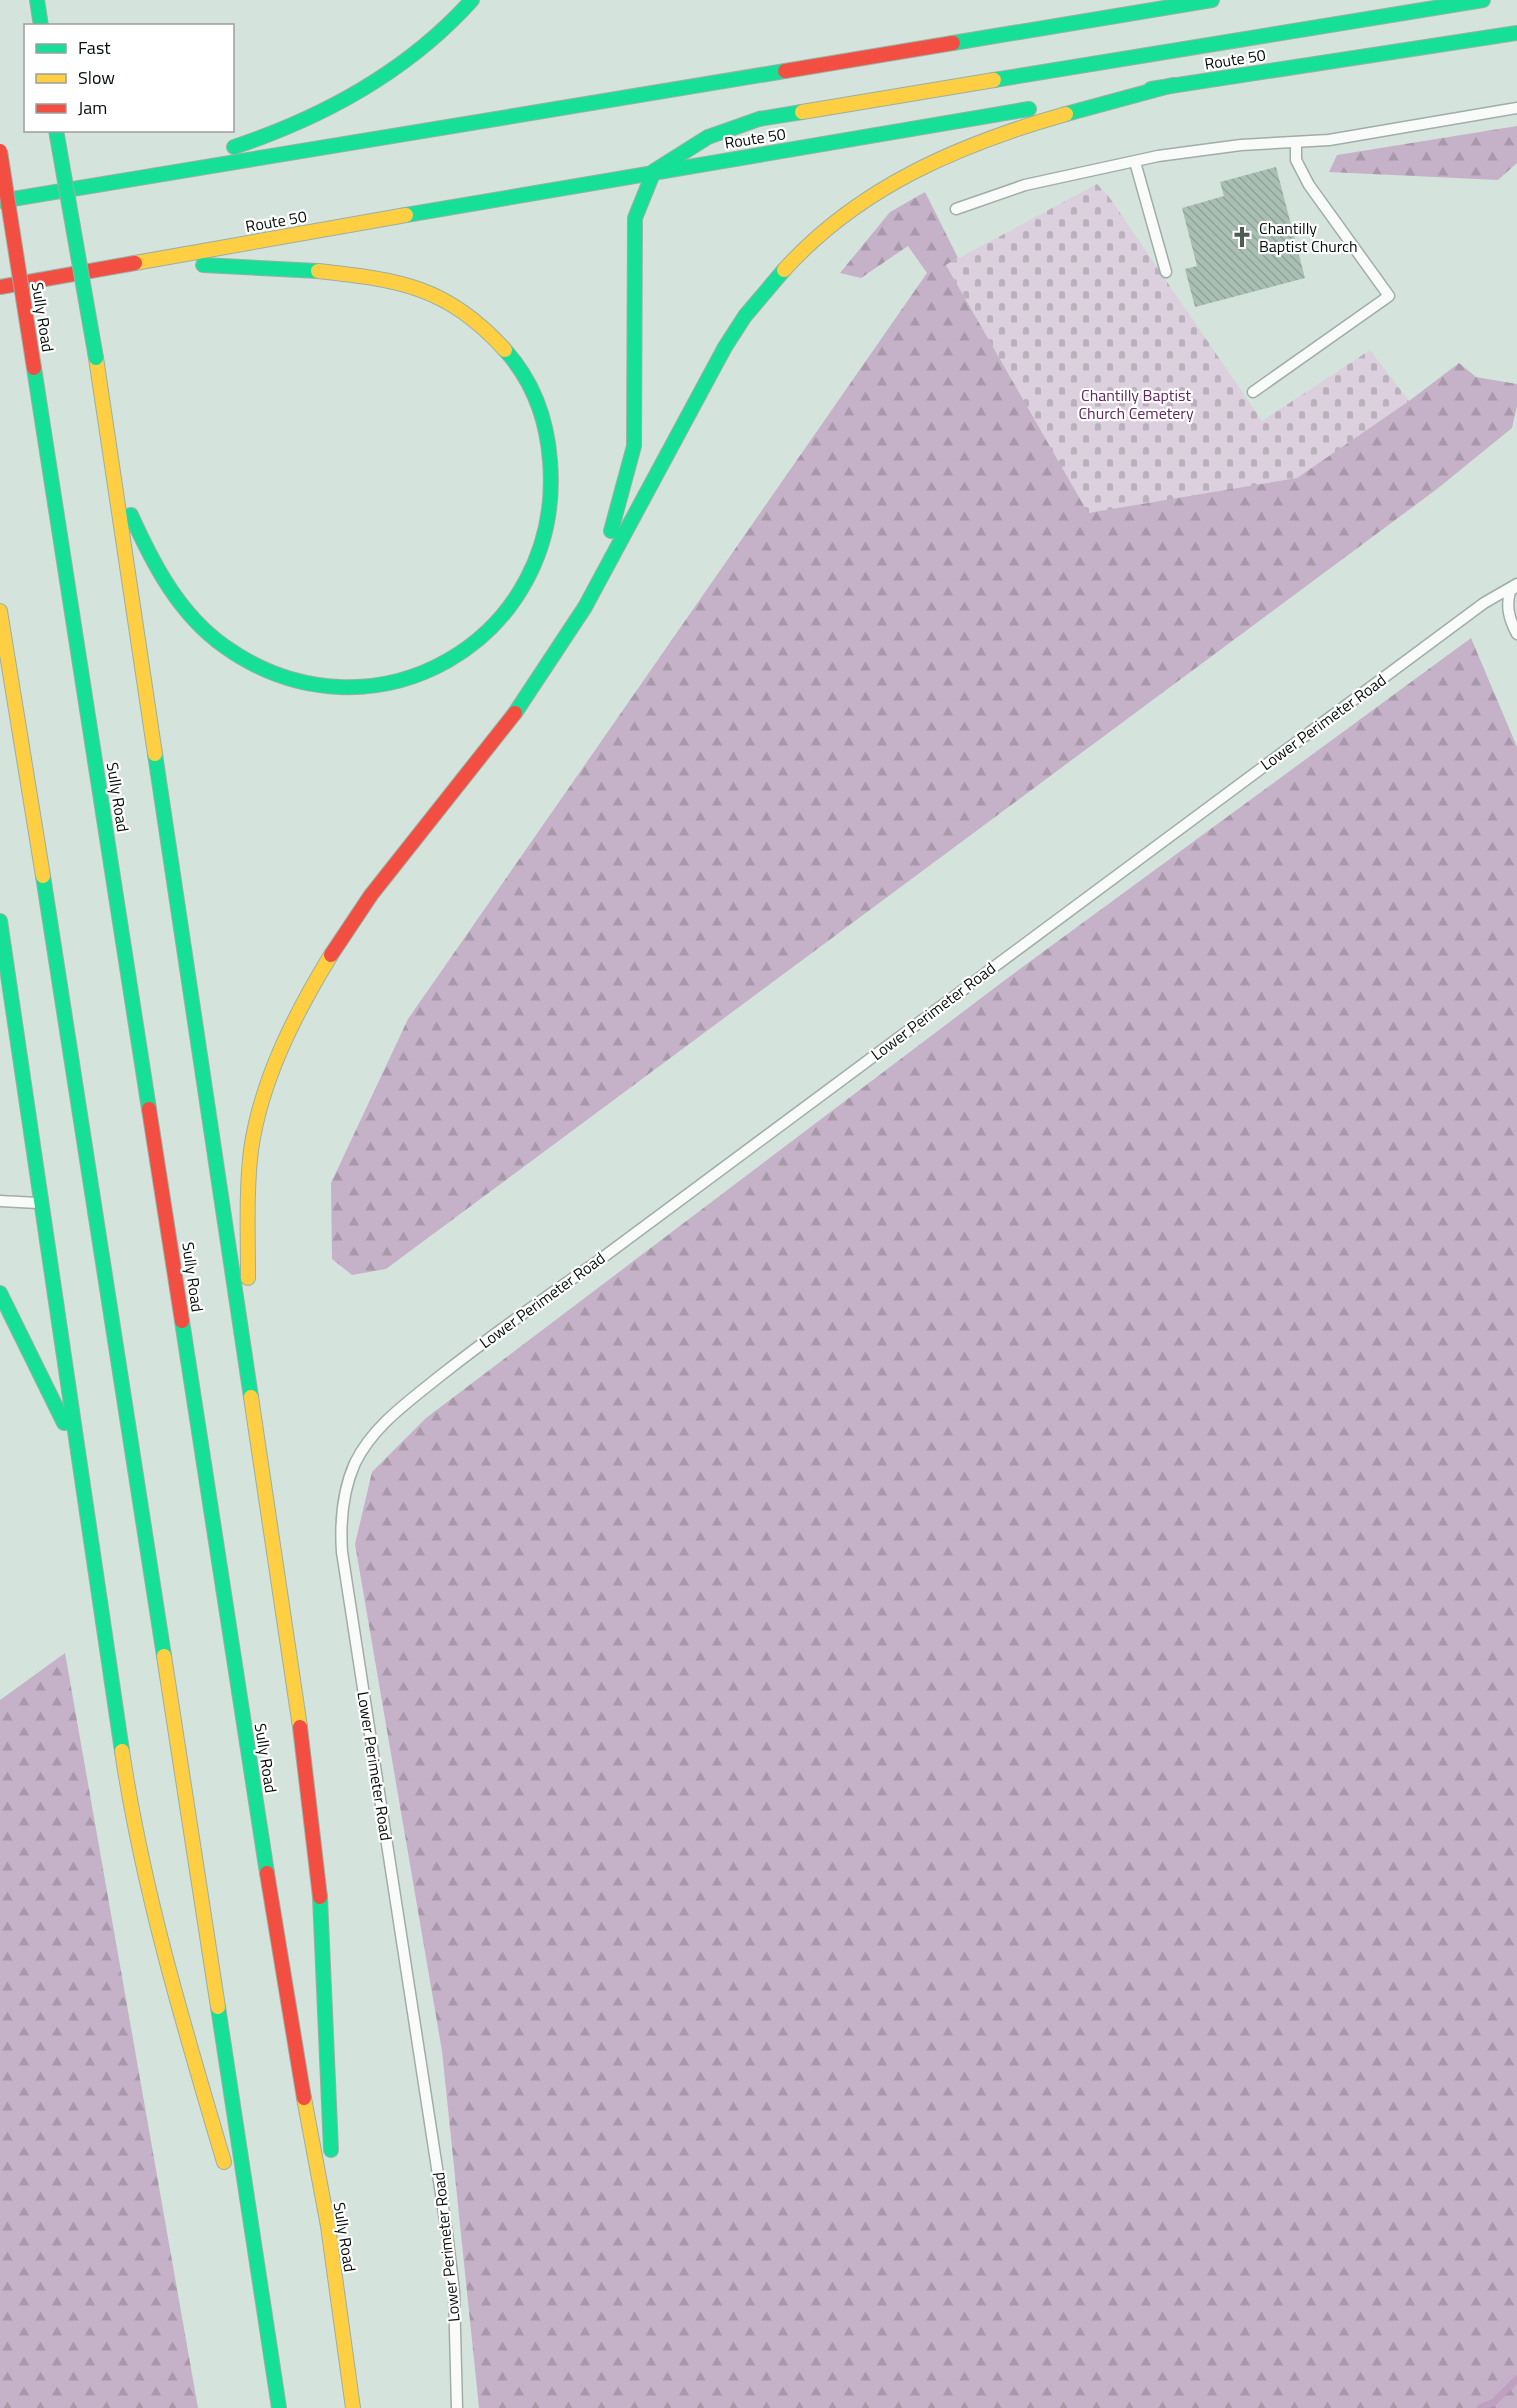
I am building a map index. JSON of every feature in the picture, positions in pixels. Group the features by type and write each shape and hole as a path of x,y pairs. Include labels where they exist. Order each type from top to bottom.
{"highway":[{"path":"39,0 41,24"},
{"path":"100,185 265,138 358,92 403,65 432,42 472,0"},
{"path":"0,201 1212,0"},
{"path":"578,620 615,520 634,446 635,218 654,171 708,137 759,118 1483,0"},
{"name":"Route 50","path":"0,287 654,171 1173,85 1517,33"},
{"path":"245,1367 253,1135 286,1038 332,948 361,906 538,682 578,620 624,538 709,372 743,316 789,262 866,200 940,157 1023,127 1173,85"},
{"path":"56,132 115,479 245,1367 308,1771 320,1893 333,2180 344,2346"},
{"name":"Sully Road","path":"0,152 288,2009 328,2226 353,2408"},
{"path":"115,479 146,549 179,600 199,624 224,646 251,663 279,675 308,682 364,687 393,683 419,675 444,663 466,650 503,617 531,576 541,553 547,530 552,483 552,461 543,417 525,377 489,331 443,299 397,281 297,268 121,265"},
{"path":"0,611 74,1064 279,2408"},
{"path":"0,921 127,1789 145,1879 174,1995 228,2175 264,2308"},
{"path":"0,1293 78,1452"}],"lane":[{"path":"956,209 1025,185 1135,162 1220,147 1296,144 1517,108"},
{"path":"1253,392 1389,296 1309,185 1296,160 1296,144"},
{"path":"1135,162 1166,272"},
{"name":"Lower Perimeter Road","path":"1515,586 1510,591 1507,603 1509,616 1517,634"},
{"name":"Lower Perimeter Road","path":"457,2408 454,2291 447,2233 342,1552 344,1496 356,1462 378,1429 469,1353 1484,603 1515,586"},
{"path":"0,1202 41,1203"}],"green space":[{"path":"1517,126 1517,163 1498,180 1329,172 1337,155"},
{"name":"Chantilly Baptist Church Cemetery","path":"1097,184 1107,194 1262,421 1370,350 1409,401 1297,478 1088,513 946,265"},
{"path":"925,192 958,258 946,265 1089,513 1409,401 1459,363 1476,377 1517,384 1517,406 1512,428 1437,489 386,1269 352,1275 332,1259 331,1183 408,1019 927,273 908,246 861,278 840,273 890,212"},
{"path":"1471,638 1517,747 1517,2408 479,2408 442,2051 355,1544 372,1472 426,1418 1009,977"},
{"path":"65,1653 198,2408 0,2408 0,1700"}],"building":[{"name":"Chantilly Baptist Church","path":"1276,167 1305,278 1195,307 1185,269 1197,266 1182,208 1224,196 1220,182"}],"waterway":[{"path":"1480,2408 1494,2402 1517,2379"}],"traffic: fast":[{"path":"37,0 41,24"},
{"path":"234,147 300,121 363,89 420,49 472,0"},
{"path":"953,43 1212,0"},
{"path":"994,80 1483,0"},
{"path":"1151,89 1517,33"},
{"path":"0,201 785,71"},
{"path":"1066,114 1173,85"},
{"path":"406,215 1029,109"},
{"path":"611,531 634,446 635,218 654,171 708,137 759,119 802,112"},
{"path":"56,132 96,358"},
{"path":"203,265 318,271"},
{"path":"515,713 585,607 725,347 745,316 784,270"},
{"path":"131,515 158,570 194,619 224,646 281,676 339,687 396,681 448,660 492,626 526,580 546,525 550,461 546,431 531,388 505,350"},
{"path":"34,368 149,1109"},
{"path":"155,754 251,1397"},
{"path":"43,876 164,1656"},
{"path":"0,921 122,1751"},
{"path":"0,1293 64,1423"},
{"path":"182,1321 267,1873"},
{"path":"320,1897 331,2150"},
{"path":"218,2007 279,2408"}],"traffic: slow":[{"path":"802,112 994,80"},
{"path":"784,270 813,241 845,215 878,192 913,172 988,139 1066,114"},
{"path":"135,263 406,215"},
{"path":"318,271 398,283 442,299 463,312 505,350"},
{"path":"96,358 155,754"},
{"path":"0,611 43,876"},
{"path":"248,1278 248,1182 256,1124 281,1048 331,955"},
{"path":"251,1397 300,1727"},
{"path":"164,1656 218,2007"},
{"path":"122,1751 153,1907 224,2162"},
{"path":"304,2098 328,2226 353,2408"}],"traffic: jam":[{"path":"785,71 953,43"},
{"path":"0,151 34,368"},
{"path":"0,287 135,263"},
{"path":"331,955 371,895 515,713"},
{"path":"149,1109 182,1321"},
{"path":"300,1727 320,1897"},
{"path":"267,1873 304,2098"}],"place":[{"name":"Chantilly Baptist Church","path":"1242,237"}]}
